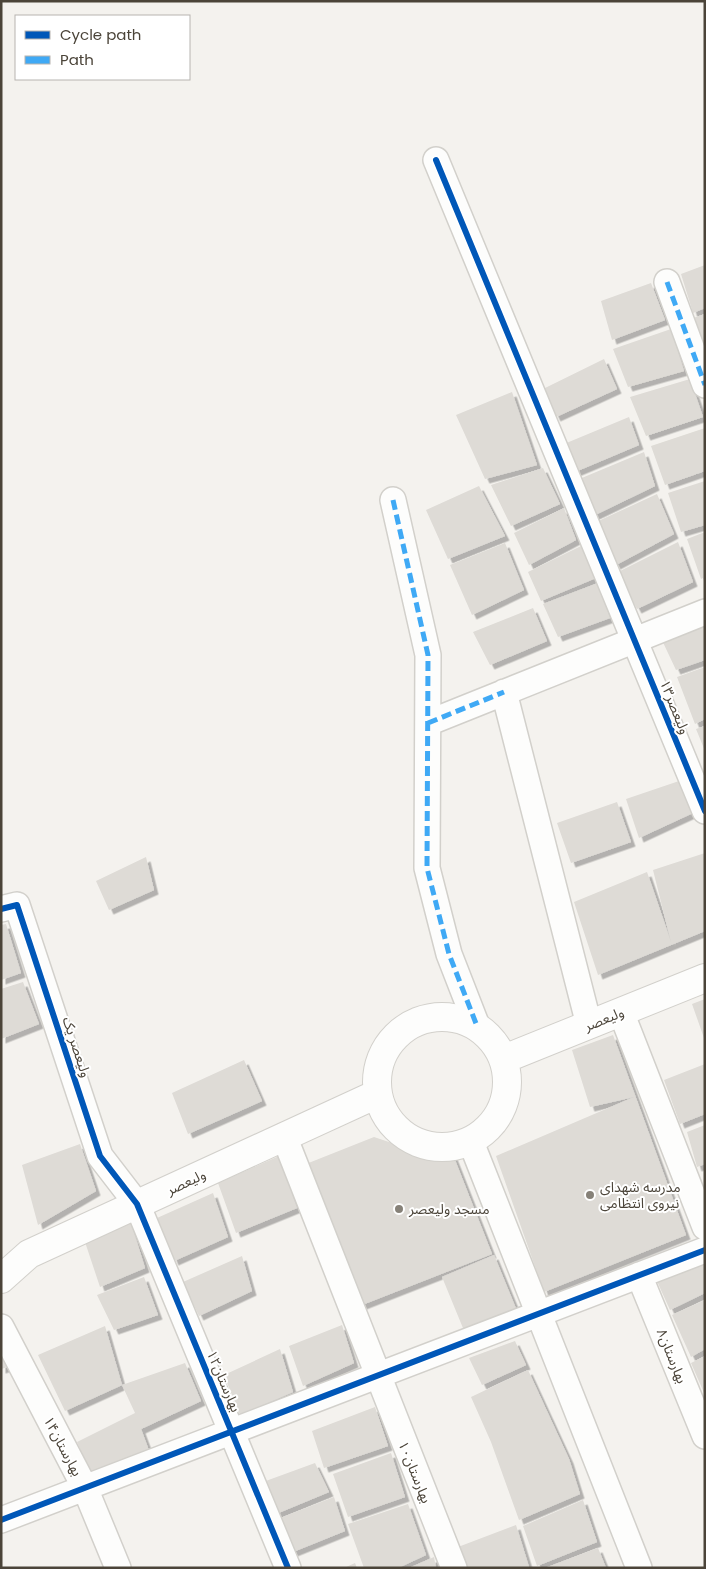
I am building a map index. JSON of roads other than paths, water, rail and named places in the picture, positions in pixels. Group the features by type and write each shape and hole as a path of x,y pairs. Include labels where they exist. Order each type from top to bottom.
{"street":[{"name":"ولیعصر۱۳","path":"436,160 705,811"},
{"path":"667,282 705,385"},
{"path":"393,500 428,655 427,868 449,954 477,1026"},
{"path":"428,723 705,612"},
{"path":"504,692 589,1025"},
{"name":"ولیعصر یک","path":"1,909 17,904 100,1156 137,1204"},
{"name":"ولیعصر","path":"504,1059 705,978"},
{"path":"621,1012 705,1227"},
{"path":"436,1016 457,1018 477,1026 493,1040 504,1059 508,1078 506,1098 499,1116 471,1142 452,1148 431,1147 412,1141 396,1129 384,1113 377,1094 377,1072 384,1052 397,1034 415,1022 436,1016"},
{"name":"ولیعصر","path":"1,1279 29,1254 377,1094"},
{"name":"بهارستان۱۰","path":"284,1136 454,1568"},
{"path":"471,1142 639,1568"},
{"name":"بهارستان۱۲","path":"137,1204 288,1568"},
{"path":"1,1520 705,1250"},
{"name":"بهارستان۸","path":"639,1275 705,1436"},
{"name":"بهارستان۱۴","path":"1,1326 85,1488 118,1568"}],"place":[{"name":"مدرسه شهدای نیروی انتظامی","path":"590,1195"},
{"name":"مسجد ولیعصر","path":"399,1209"}]}
